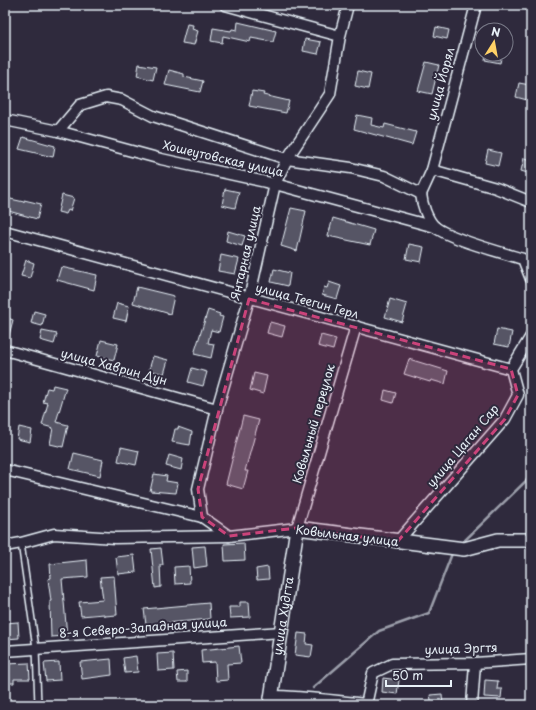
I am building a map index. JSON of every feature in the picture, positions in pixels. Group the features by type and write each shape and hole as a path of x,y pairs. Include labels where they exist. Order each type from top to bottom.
{"street":[{"path":"225,5 244,8 340,36"},
{"name":"Янтарная улица","path":"202,517 198,489 217,409 250,299 275,184 287,159 330,94 340,36 348,5"},
{"name":"улица Йорял","path":"421,194 432,170 476,5"},
{"path":"58,132 80,105 106,97 122,100 153,116 287,159 351,168 384,176 421,194 422,205 435,227"},
{"name":"Хошеутовская улица","path":"5,120 58,132 161,159 275,184 435,227 456,237 523,259 531,279"},
{"path":"432,170 496,188 531,202"},
{"name":"улица Теегин Герл","path":"5,231 511,369"},
{"name":"Ковыльный переулок","path":"297,528 356,326"},
{"path":"511,369 531,336"},
{"name":"улица Хаврин Дун","path":"5,350 217,409"},
{"name":"улица Цаган Сар","path":"397,542 506,419 518,394 511,369"},
{"path":"5,470 202,517 229,536"},
{"name":"Ковыльная улица","path":"5,546 21,544 54,534 116,538 229,536 297,528 397,542 464,549 498,540 531,540"},
{"name":"улица Худгта","path":"271,701 297,528"},
{"name":"8-я Северо-Западная улица","path":"5,651 282,632"},
{"name":"улица Эргтя","path":"366,704 373,673 392,664 475,663 531,659"},
{"path":"472,705 475,663"},
{"path":"271,701 299,696 318,700 366,704"}],"lane":[{"path":"21,544 36,648 38,705"}],"highlighted area":[{"path":"249,299 511,369 518,395 505,419 397,542 297,528 229,536 202,517 198,489"}],"building":[{"path":"238,22 276,31 273,42 251,38 250,42 223,36 222,43 211,41 213,28 231,31 232,29 237,30"},
{"path":"187,24 193,25 192,29 198,31 194,45 182,43"},
{"path":"436,27 449,30 447,39 434,36"},
{"path":"305,39 321,42 318,54 303,51"},
{"path":"426,62 439,65 432,94 418,91"},
{"path":"139,64 156,67 153,80 137,76"},
{"path":"169,70 184,74 184,77 203,81 200,92 165,85"},
{"path":"358,71 371,74 368,89 355,86"},
{"path":"519,83 530,85 527,100 516,97"},
{"path":"252,91 264,93 263,95 289,101 286,113 249,106"},
{"path":"357,115 372,118 371,125 384,128 385,124 416,132 412,145 354,129"},
{"path":"23,137 55,146 53,157 19,149"},
{"path":"488,150 501,153 498,166 485,163"},
{"path":"524,158 531,160 531,174 521,171"},
{"path":"225,189 239,192 235,208 222,205"},
{"path":"62,195 74,198 70,211 68,210 66,214 58,212"},
{"path":"6,198 41,204 37,219 5,210"},
{"path":"291,208 306,211 297,251 281,246"},
{"path":"333,218 374,230 370,245 328,236"},
{"path":"228,231 245,236 242,246 226,241"},
{"path":"409,244 424,247 421,262 406,259"},
{"path":"221,255 239,259 235,274 218,271"},
{"path":"26,260 34,263 30,278 21,276"},
{"path":"61,267 97,275 94,290 57,280"},
{"path":"274,269 290,273 288,286 271,282"},
{"path":"329,282 341,286 337,299 322,295 324,287 327,288"},
{"path":"137,287 174,296 170,314 133,303"},
{"path":"390,299 407,304 402,322 385,317"},
{"path":"117,303 129,306 126,321 113,318"},
{"path":"208,310 220,314 219,316 223,317 219,332 211,330 208,343 214,344 211,358 194,354"},
{"path":"34,311 45,314 42,326 31,323"},
{"path":"5,317 13,320 7,343 5,343"},
{"path":"270,322 285,326 282,337 267,333"},
{"path":"497,329 512,332 509,347 494,344"},
{"path":"42,331 57,334 54,344 40,340"},
{"path":"321,335 336,339 333,350 318,346"},
{"path":"101,340 118,344 114,360 97,356"},
{"path":"153,356 168,360 164,374 149,370"},
{"path":"409,359 448,371 445,384 431,380 430,382 404,374"},
{"path":"192,368 207,372 203,386 188,382"},
{"path":"254,373 267,376 263,394 250,390"},
{"path":"53,385 66,388 56,422 68,425 63,447 50,444 53,428 42,425 48,403 43,402 47,388 52,389"},
{"path":"385,390 396,393 393,403 383,400"},
{"path":"243,416 259,420 245,471 248,471 243,489 226,484"},
{"path":"19,427 32,430 30,442 17,439"},
{"path":"178,427 192,432 190,445 172,442 175,429 178,429"},
{"path":"121,447 139,451 136,465 118,461"},
{"path":"74,453 103,460 100,476 70,469"},
{"path":"169,455 183,459 181,470 166,466"},
{"path":"154,474 167,476 166,481 178,483 176,493 150,491"},
{"path":"244,543 245,560 225,561 224,544"},
{"path":"205,546 207,566 194,568 192,547"},
{"path":"161,548 163,565 160,565 161,587 155,588 151,549"},
{"path":"134,555 136,572 118,574 116,557"},
{"path":"87,560 88,577 62,579 67,636 51,637 51,601 48,579 51,578 50,564"},
{"path":"189,566 190,583 175,584 174,567"},
{"path":"268,567 269,579 257,580 256,569"},
{"path":"114,576 117,615 105,616 104,614 81,616 79,602 103,600 100,577"},
{"path":"240,602 249,602 250,617 230,618 229,607 240,607"},
{"path":"209,603 210,619 146,625 144,609"},
{"path":"18,622 19,638 6,639 5,623"},
{"path":"298,633 307,634 306,644 313,645 311,657 295,655"},
{"path":"239,646 241,663 227,664 228,680 216,681 215,662 202,663 201,650"},
{"path":"173,653 174,670 158,671 157,654"},
{"path":"136,656 138,672 125,673 123,658"},
{"path":"111,659 112,675 82,679 80,662"},
{"path":"59,662 60,680 46,681 44,663"},
{"path":"29,663 30,679 14,679 14,683 5,683 5,664"},
{"path":"187,671 187,682 178,682 177,672"},
{"path":"383,678 399,680 397,694 382,692"},
{"path":"485,680 498,681 497,689 502,689 501,698 484,697"},
{"path":"442,694 443,705 432,705 430,695"}],"waterway":[{"path":"461,544 531,476"},
{"path":"313,688 379,631 429,613 453,551"}]}
